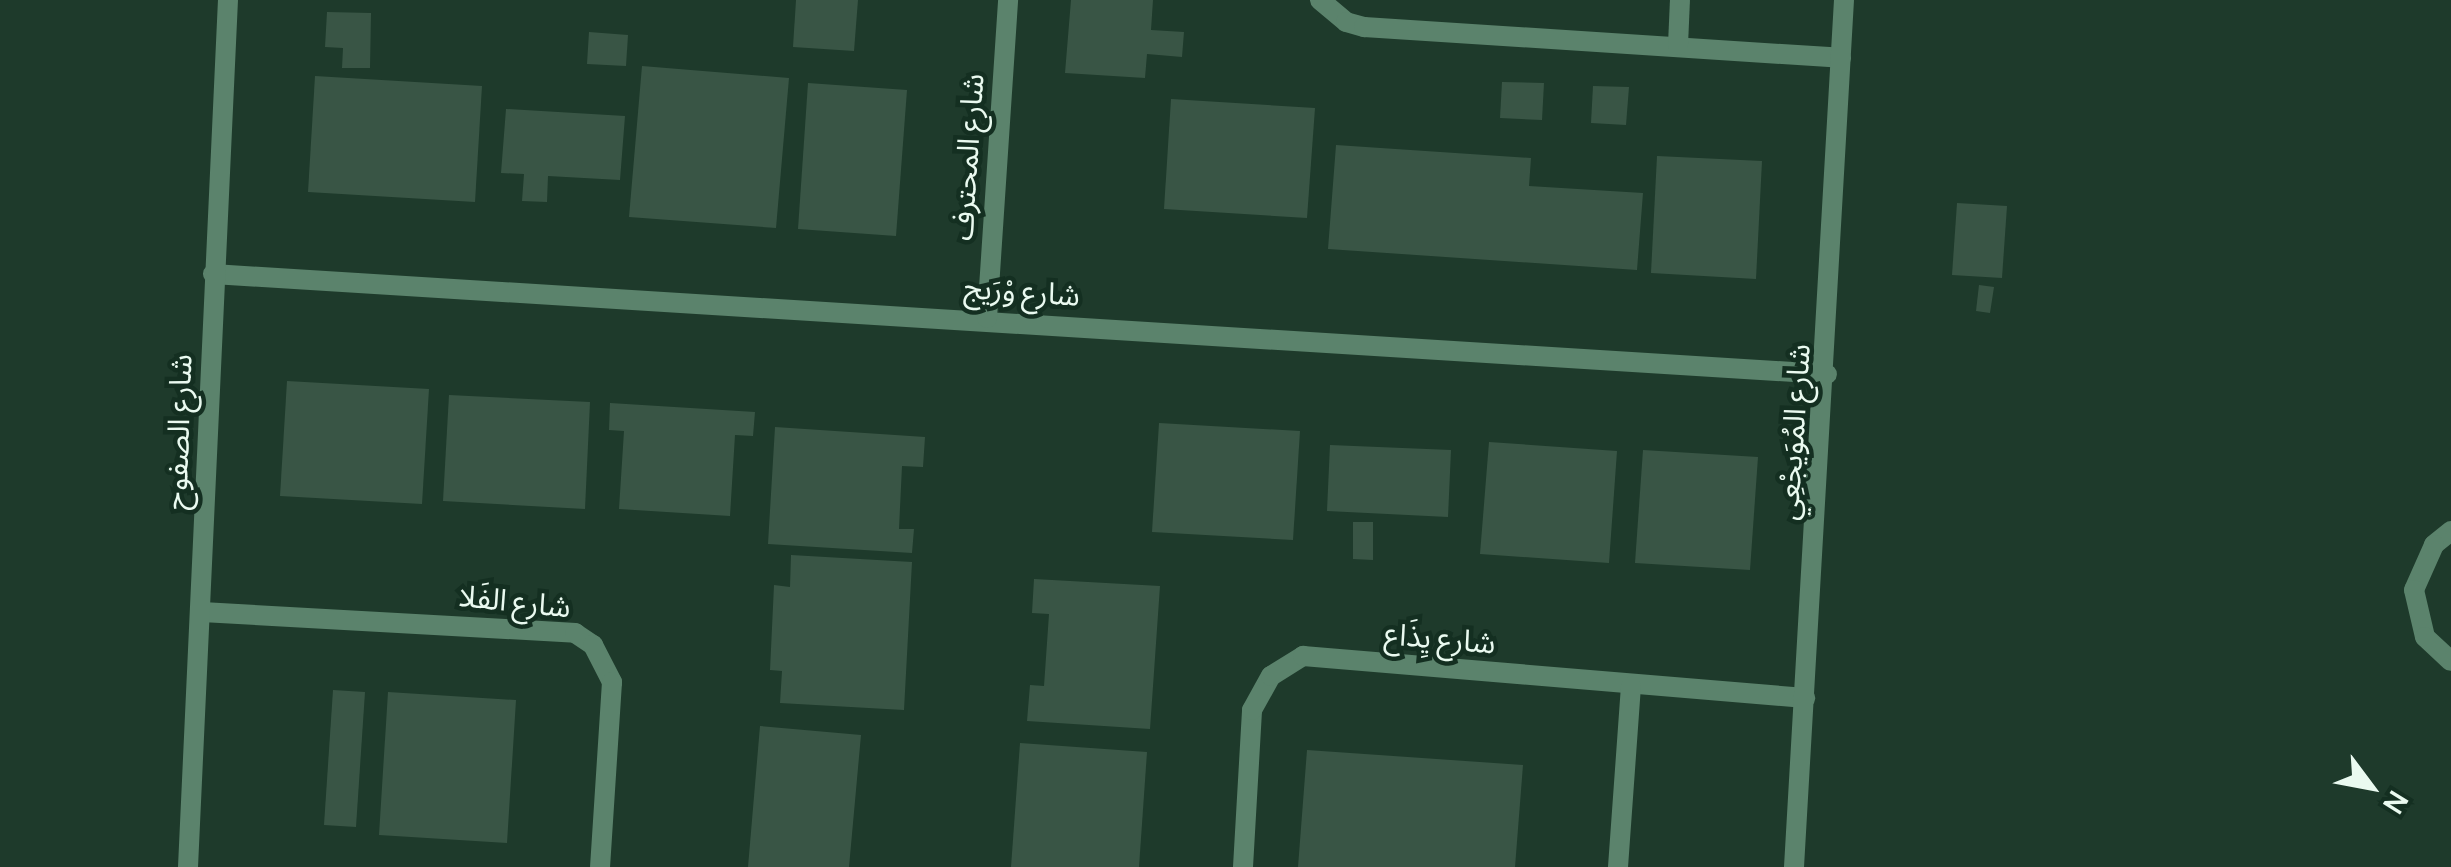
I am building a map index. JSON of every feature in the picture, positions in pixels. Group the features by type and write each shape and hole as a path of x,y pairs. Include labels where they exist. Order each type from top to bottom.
{"street":[{"name":"شارع الصفوح","path":"188,867 228,0"},
{"name":"شارع المحترف","path":"987,318 1008,0"},
{"path":"1320,0 1346,22 1364,27 1841,58"},
{"path":"1678,45 1680,0"},
{"name":"شارع المُوَيجْعِي","path":"1794,867 1827,374 1844,0"},
{"name":"شارع وْرَيج","path":"213,274 987,318 1827,374"},
{"path":"2448,662 2426,637 2414,590 2427,555 2451,532"},
{"name":"شارع الفَلا","path":"202,612 575,633 599,653 612,682 600,867"},
{"name":"شارع يِذَاع","path":"1243,867 1252,710 1285,664 1303,656 1805,698"},
{"path":"1618,867 1631,686"}],"building":[{"path":"796,0 858,0 854,51 793,47"},
{"path":"1071,0 1153,0 1151,30 1184,32 1182,57 1147,54 1145,78 1065,73"},
{"path":"327,12 371,13 370,68 342,68 343,48 325,47"},
{"path":"589,32 628,35 626,66 587,64"},
{"path":"642,66 789,78 776,228 629,217"},
{"path":"315,76 482,86 475,202 308,192"},
{"path":"1502,82 1544,83 1542,120 1500,118"},
{"path":"808,83 907,90 896,236 798,229"},
{"path":"1593,86 1629,87 1626,125 1591,123"},
{"path":"1171,99 1315,108 1307,218 1164,209"},
{"path":"506,109 625,116 620,180 548,176 547,202 522,201 524,174 501,173"},
{"path":"1336,145 1531,158 1529,186 1643,193 1637,270 1328,249"},
{"path":"1657,156 1762,161 1756,279 1651,273"},
{"path":"1957,203 2007,206 2002,278 1952,275"},
{"path":"1979,285 1994,287 1990,313 1976,311"},
{"path":"287,381 429,389 422,504 280,496"},
{"path":"449,395 590,402 585,509 443,501"},
{"path":"610,403 755,412 753,436 735,435 730,516 619,509 624,431 609,430"},
{"path":"1159,423 1300,431 1293,540 1152,532"},
{"path":"775,427 925,437 923,467 902,466 899,529 914,529 912,553 768,544"},
{"path":"1489,442 1617,451 1609,563 1480,554"},
{"path":"1330,445 1451,450 1448,517 1327,511"},
{"path":"1643,450 1758,457 1750,570 1635,563"},
{"path":"1353,522 1373,522 1373,560 1353,559"},
{"path":"791,555 912,562 904,710 780,703 782,671 770,670 774,585 790,587"},
{"path":"1034,579 1160,586 1150,729 1027,721 1030,685 1044,686 1049,614 1032,613"},
{"path":"333,690 365,692 356,827 324,825"},
{"path":"388,692 516,700 507,843 379,835"},
{"path":"760,726 861,735 849,867 748,867"},
{"path":"1020,743 1147,752 1139,867 1011,867"},
{"path":"1307,750 1523,765 1515,867 1298,867"}]}
